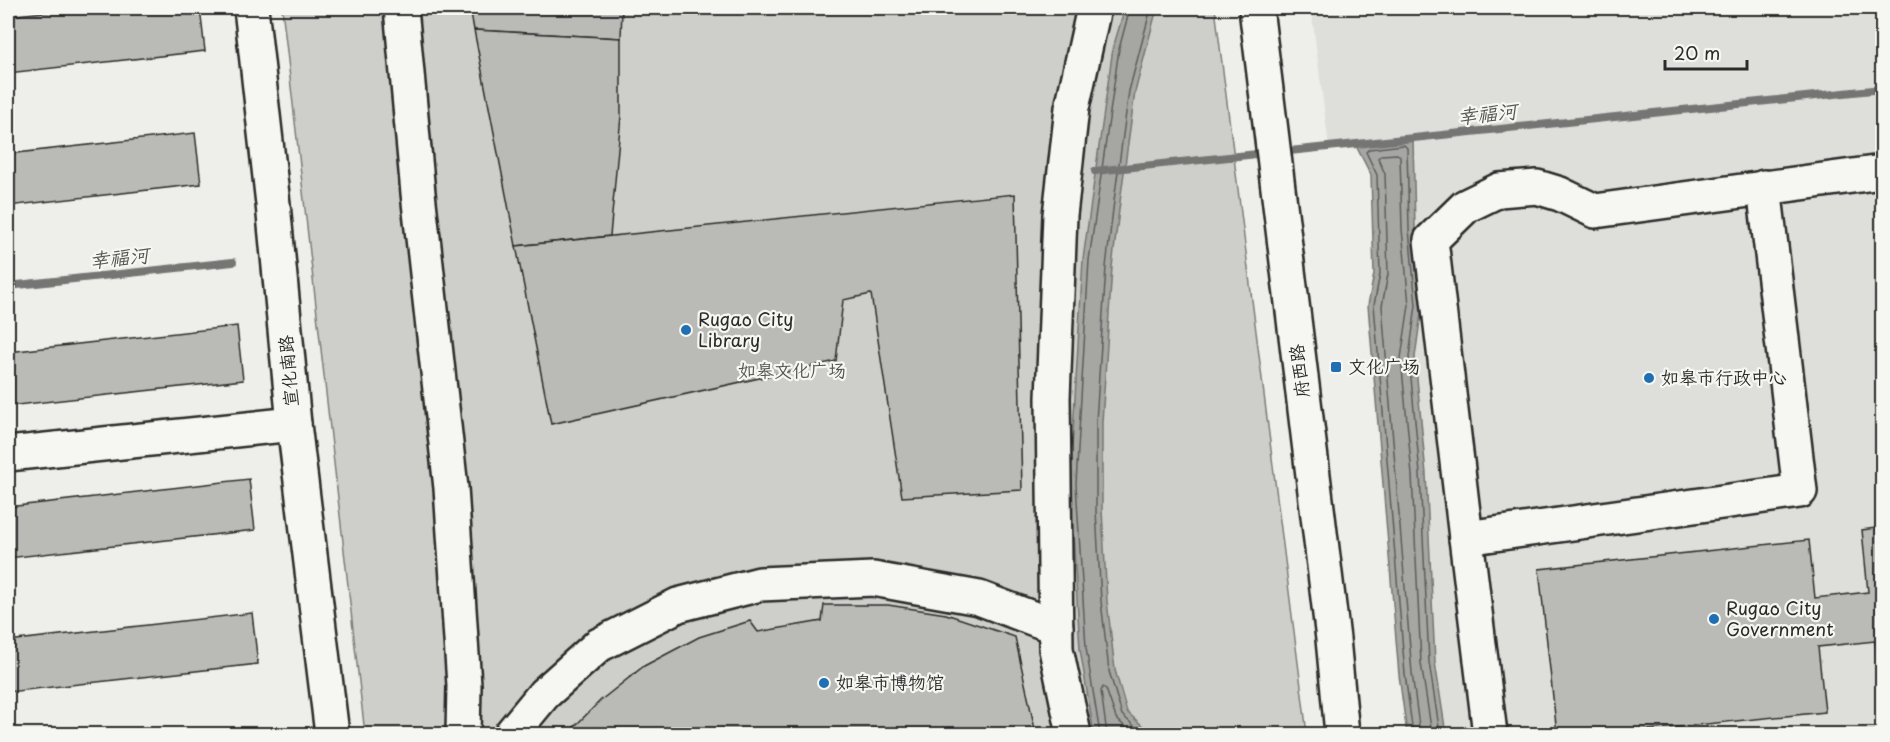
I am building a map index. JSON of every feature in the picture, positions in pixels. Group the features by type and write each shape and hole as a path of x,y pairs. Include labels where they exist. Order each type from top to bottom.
{"street":[{"name":"宣化南路","path":"251,8 294,424 332,735"},
{"path":"401,8 418,193 451,488 464,685 463,735"},
{"path":"1074,735 1056,650 1053,398 1060,215 1072,108 1094,8"},
{"name":"府西路","path":"1256,8 1333,639 1342,735"},
{"path":"1490,735 1431,240 1466,206 1499,190 1537,187 1560,194 1595,211 1882,172"},
{"path":"1466,538 1800,491 1764,187"},
{"path":"8,454 294,424"},
{"path":"511,735 544,694 599,645 678,605 759,584 873,579 979,598 1056,627"}],"shaded area":[{"name":"如皋市行政中心","path":"1311,8 1882,8 1882,734 1446,734 1435,662 1426,474 1415,357 1422,306 1415,228 1413,138 1329,147"}],"green space":[{"name":"如皋文化广场","path":"282,8 1215,8 1307,734 365,734"}],"water":[{"path":"1125,8 1157,8 1135,92 1112,267 1102,422 1102,510 1107,601 1115,670 1127,712 1152,734 1094,734 1080,649 1070,484 1083,259 1113,48"},
{"path":"1413,138 1415,228 1422,306 1415,357 1426,474 1435,662 1446,734 1407,734 1399,675 1368,305 1374,274 1371,175 1355,144"}],"building":[{"path":"82,8 200,8 205,51 8,73 8,16"},
{"path":"470,8 622,8 621,38 474,30"},
{"path":"474,30 621,38 621,116 610,236 516,246"},
{"path":"195,133 201,184 8,206 8,154"},
{"name":"Rugao City Library","path":"1015,194 1022,490 902,497 871,294 843,300 836,361 551,424 516,246"},
{"path":"237,326 243,380 8,406 8,352"},
{"path":"249,479 255,530 8,558 8,507"},
{"name":"Rugao City Government","path":"1882,527 1882,688 1880,688 1875,641 1818,647 1825,712 1609,734 1557,734 1539,569 1809,540 1815,598 1868,592 1862,530"},
{"name":"如皋市博物馆","path":"824,605 888,605 946,614 1015,637 1036,734 567,734 601,700 644,666 699,637 750,621 758,632 822,621"},
{"path":"252,613 258,664 8,692 8,641"}],"waterway":[{"name":"幸福河","path":"1280,152 1882,89"},
{"name":"幸福河","path":"1095,171 1267,153"},
{"name":"幸福河","path":"8,286 233,262"}],"place":[{"name":"Rugao City Library","path":"686,330"},
{"name":"文化广场","path":"1336,367"},
{"name":"如皋市行政中心","path":"1649,378"},
{"name":"Rugao City Government","path":"1714,619"},
{"name":"如皋市博物馆","path":"824,683"}]}
